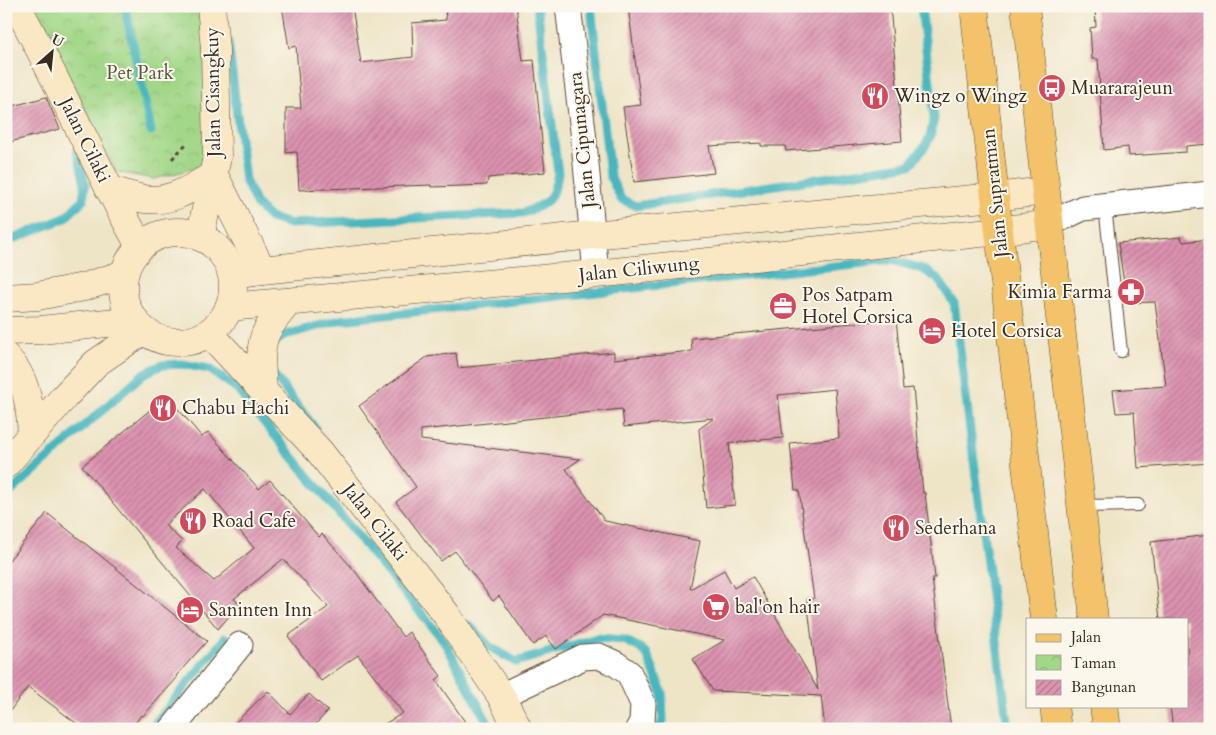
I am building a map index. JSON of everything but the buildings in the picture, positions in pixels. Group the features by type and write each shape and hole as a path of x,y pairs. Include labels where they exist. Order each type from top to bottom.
{"main road":[{"name":"Jalan Supratman","path":"974,6 1044,618"},
{"path":"1025,6 1094,618"},
{"path":"1054,708 1057,729"},
{"path":"1104,708 1107,729"}],"street":[{"name":"Jalan Cilaki","path":"17,6 140,246"},
{"name":"Jalan Cisangkuy","path":"200,237 214,175 216,157 215,68 211,6"},
{"name":"Jalan Cipunagara","path":"568,6 583,131 596,274"},
{"path":"110,190 145,199 163,199 184,193 214,175 262,270"},
{"path":"1045,191 1094,207"},
{"name":"Jalan Ciliwung","path":"232,274 1045,191"},
{"path":"1049,224 1094,207 1210,194"},
{"name":"Jalan Ciliwung","path":"229,307 596,274 1049,224"},
{"path":"169,232 185,232 200,237 214,246 225,259 232,274 233,291 229,307 221,322 209,332 194,340 176,343 159,339 139,326 126,309 122,282 126,265 140,246 154,237 169,232"},
{"path":"6,298 38,296 84,287 124,274"},
{"path":"263,390 261,366 264,338 274,320 288,302"},
{"path":"6,332 139,326"},
{"path":"6,464 96,363 139,326"},
{"name":"Jalan Cilaki","path":"209,332 320,452 338,475 446,614 501,696 518,729"},
{"path":"6,357 25,384 30,404 32,434"},
{"path":"172,729 240,645"},
{"path":"501,696 583,657 599,656 629,673 643,704 642,722 638,729"}],"lane":[{"path":"1094,207 1121,351"},
{"path":"1082,506 1138,505"}],"green space":[{"name":"Pet Park","path":"31,6 203,6 210,161 192,169 154,179 116,172 63,64"}],"waterway":[{"path":"125,6 151,131"},
{"path":"228,41 245,180 256,204 270,218 290,224 523,213 548,200 554,190 558,173 537,6"},
{"path":"591,6 610,176 621,199 636,206 910,165 930,137 934,118 921,6"},
{"path":"6,242 65,218 83,200 85,184 77,150"},
{"path":"269,347 285,335 340,320 891,260 923,269 938,279 954,303 1008,729"},
{"path":"6,496 143,374 162,365 182,364 209,369 235,387 444,641 491,729"},
{"path":"269,369 315,428"},
{"path":"469,625 490,647 516,662 597,638 624,640 640,648 647,654 662,692 663,721 659,729"},
{"path":"150,729 225,638"}],"place":[{"name":"Muararajeun","path":"1052,88"},
{"name":"Wingz o Wingz","path":"875,96"},
{"name":"Kimia Farma","path":"1131,292"},
{"name":"Pos Satpam Hotel Corsica","path":"783,306"},
{"name":"Hotel Corsica","path":"932,331"},
{"name":"Chabu Hachi","path":"163,408"},
{"name":"Road Cafe","path":"193,521"},
{"name":"Sederhana","path":"896,528"},
{"name":"bal'on hair","path":"716,607"},
{"name":"Saninten Inn","path":"190,610"}]}
